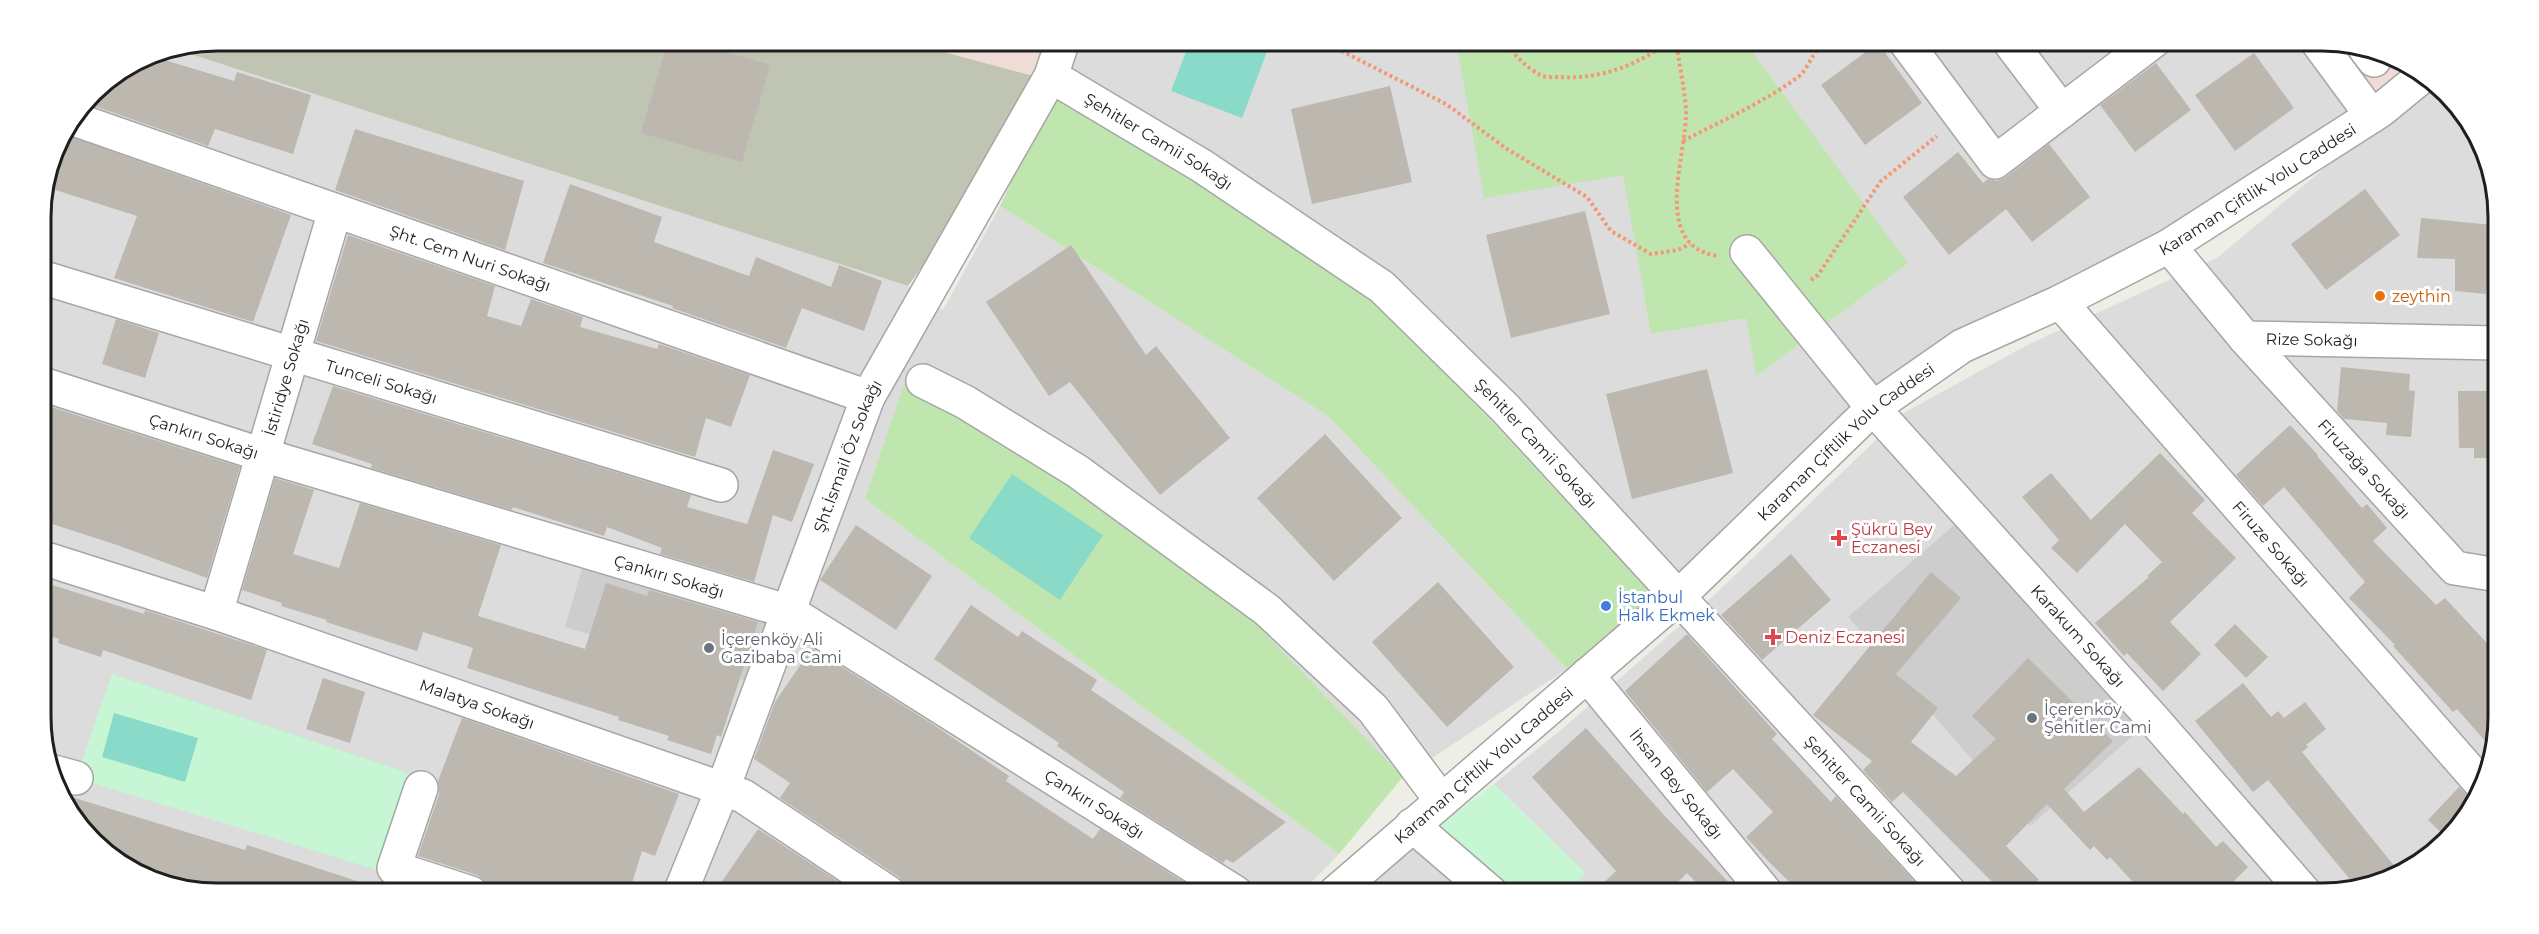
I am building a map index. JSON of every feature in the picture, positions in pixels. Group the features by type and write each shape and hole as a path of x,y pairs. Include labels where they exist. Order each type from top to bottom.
{"street":[{"name":"Şht.İsmail Öz Sokağı","path":"684,883 790,612 868,398 1051,76 1059,51"},
{"path":"1912,51 1995,162 2062,111 2130,51"},
{"path":"2016,51 2062,111"},
{"path":"2324,51 2372,116"},
{"name":"Şehitler Camii Sokağı","path":"1051,76 1202,166 1382,287 1505,408 1941,883"},
{"name":"Karaman Çiftlik Yolu Caddesi","path":"1346,883 1678,597 1873,408 1962,346 2060,302 2169,246 2372,116 2416,81"},
{"name":"Şht. Cem Nuri Sokağı","path":"81,122 868,398"},
{"name":"İstiridye Sokağı","path":"216,613 335,211"},
{"name":"Rize Sokağı","path":"2169,246 2245,338 2488,343"},
{"name":"Karakum Sokağı","path":"1747,252 1873,408 2155,721 2296,883"},
{"name":"Tunceli Sokağı","path":"51,280 721,485"},
{"name":"Firuze Sokağı","path":"2060,302 2476,778"},
{"name":"Firuzağa Sokağı","path":"2245,338 2455,568 2488,573"},
{"path":"923,381 965,402 1077,471 1267,610 1373,709 1441,800"},
{"name":"Çankırı Sokağı","path":"51,387 263,455 790,612 1220,883"},
{"name":"Malatya Sokağı","path":"51,561 216,613 723,788 742,796 874,883"},
{"name":"İhsan Bey Sokağı","path":"1587,675 1758,883"},
{"path":"421,788 394,868 440,883"},
{"path":"1412,825 1479,883"}],"path":[{"path":"1342,51 1446,104 1507,149 1587,197 1611,231 1651,254 1678,250 1690,244"},
{"path":"1511,51 1542,76 1569,78 1607,73 1656,51"},
{"path":"1678,51 1686,110 1675,202 1683,233 1690,244 1707,254 1727,257 1747,252"},
{"path":"1683,141 1801,75 1814,51"},
{"path":"1785,299 1818,274 1881,181 1962,117"}],"shaded area":[{"path":"207,51 940,51 1037,77 956,219 908,286 189,53"},
{"path":"937,51 1049,51 1037,77"},
{"path":"1070,51 2322,51 2347,53 2376,93 2271,168 1848,411 1655,596 1373,295 1053,91"},
{"path":"1186,51 1267,51 1242,118 1171,91"},
{"path":"189,53 908,286 943,310 1000,206 1328,416 1567,669 1403,777 1242,609 865,499 1339,854 1311,883 217,883 196,882 174,877 144,866 108,842 79,809 60,770 51,727 51,207 57,174 73,134 92,108 125,79 154,64"},
{"path":"2347,53 2375,60 2401,72 2376,93"},
{"path":"2423,86 2447,108 2471,144 2482,174 2487,196 2488,217 2488,717 2487,738 2482,760 2471,790 2460,809 2439,834 2405,861 2375,874 2332,883 1576,883 1585,873 1494,784 1568,724 1710,599 1904,413 2027,345 2217,258"},
{"path":"1012,474 1103,535 1060,600 969,538"},
{"path":"1961,519 2143,727 2030,826 1848,617"},
{"name":"İçerenköy Ali Gazibaba Cami","path":"585,558 772,614 752,683 565,627"},
{"path":"114,713 198,738 185,782 102,757"},
{"path":"1414,844 1463,883 1359,883"}],"green space":[{"path":"1458,51 1751,51 1908,263 1756,376 1746,318 1651,334 1623,175 1484,198"},
{"path":"1053,91 1373,295 1655,596 1567,669 1328,416 1000,206"},
{"path":"908,373 1242,609 1403,777 1339,854 865,499"},
{"path":"112,674 417,776 384,872 76,778"},
{"path":"1494,784 1586,873 1576,883 1463,883 1414,844"}],"building":[{"path":"665,51 723,51 770,65 742,162 641,133"},
{"path":"1867,51 1884,51 1922,103 1865,145 1821,85"},
{"path":"2254,53 2294,108 2235,151 2195,95"},
{"path":"165,60 234,81 237,72 311,95 293,154 215,129 208,146 94,106 108,92 134,73"},
{"path":"2156,63 2191,110 2135,152 2100,105"},
{"path":"1390,86 1412,182 1312,204 1291,109"},
{"path":"355,129 524,181 505,250 335,190"},
{"path":"71,137 291,215 253,322 114,278 137,216 54,189"},
{"path":"2049,144 2090,197 2032,242 2006,209 1949,255 1903,197 1958,152 1983,183 1988,179 1997,181 2006,177"},
{"path":"570,184 662,217 654,242 749,276 756,257 831,287 839,265 882,281 864,331 802,308 786,348 672,308 673,306 543,263"},
{"path":"2365,189 2400,235 2326,290 2291,244"},
{"path":"1585,211 1610,314 1511,338 1486,235"},
{"path":"2421,218 2488,225 2486,294 2455,291 2455,259 2417,258"},
{"path":"348,235 495,286 487,316 521,326 531,299 583,317 580,327 657,349 659,344 750,375 731,427 706,418 695,457 316,341"},
{"path":"1071,245 1146,355 1156,346 1230,438 1160,495 1070,382 1049,396 986,302"},
{"path":"116,319 159,333 145,378 102,364"},
{"path":"2341,367 2410,374 2409,390 2415,391 2411,437 2386,435 2387,423 2344,419 2337,411"},
{"path":"1707,369 1733,473 1632,499 1606,394"},
{"path":"333,386 691,495 687,507 747,524 773,450 814,464 792,522 773,515 754,582 660,554 662,548 607,527 604,536 513,507 512,510 371,468 372,464 312,444"},
{"path":"2458,391 2488,391 2488,458 2474,458 2474,448 2459,448"},
{"path":"51,407 240,467 207,578 51,524"},
{"path":"2290,425 2362,508 2367,504 2387,528 2373,541 2436,605 2445,598 2488,644 2486,742 2457,709 2453,712 2393,646 2395,645 2349,598 2365,582 2284,487 2263,506 2236,475"},
{"path":"1325,434 1402,518 1334,581 1257,498"},
{"path":"2160,453 2205,500 2192,513 2236,558 2170,622 2201,654 2163,691 2127,653 2124,656 2095,623 2149,577 2147,576 2162,562 2125,524 2077,573 2051,548 2059,540 2022,497 2051,473 2091,520"},
{"path":"275,478 314,490 293,554 339,568 360,503 501,545 478,616 585,649 606,583 647,596 649,590 758,622 721,737 717,735 711,754 667,740 669,736 618,720 619,717 467,668 473,648 423,632 417,651 326,622 327,620 281,606 282,603 242,590"},
{"path":"856,525 932,576 896,630 820,580"},
{"path":"1791,554 1831,600 1762,660 1721,615"},
{"path":"1931,572 1961,598 1896,674 1938,708 1911,742 1956,776 1996,739 1972,716 2028,658 2113,741 2064,789 2084,812 2139,767 2183,814 2185,812 2216,847 2223,841 2248,867 2232,883 2134,883 2110,857 2107,860 2094,846 2090,850 2047,804 2006,846 2039,880 2036,883 1993,883 1903,792 1892,802 1863,770 1872,761 1813,715"},
{"path":"1438,582 1514,667 1447,727 1372,642"},
{"path":"51,585 144,614 145,610 267,650 251,700 103,650 101,657 58,643 59,639 51,636"},
{"path":"971,605 1018,637 1022,631 1097,680 1091,690 1286,822 1233,863 1226,859 1223,863 1120,798 1124,792 1057,746 1059,743 934,659"},
{"path":"2235,624 2268,657 2246,678 2214,645"},
{"path":"1687,634 1777,734 1772,739 1831,802 1836,796 1916,883 1791,883 1746,837 1773,812 1733,769 1707,792 1625,691"},
{"path":"812,648 934,725 1009,776 1006,781 1093,839 1100,829 1185,883 904,883 899,877 780,798 790,783 754,759 775,702"},
{"path":"323,678 365,692 350,743 306,729"},
{"path":"2243,683 2271,717 2278,711 2284,718 2305,702 2326,729 2306,745 2308,747 2302,752 2394,866 2351,880 2268,780 2253,792 2195,721"},
{"path":"462,718 679,794 655,856 642,851 632,883 486,883 477,875 418,856 439,794 438,781"},
{"path":"1586,728 1663,814 1729,883 1696,883 1687,873 1677,883 1603,883 1616,871 1532,777"},
{"path":"2459,787 2468,795 2441,832 2428,820"},
{"path":"72,797 245,850 247,845 363,883 217,883 196,882 174,877 144,866 108,842 92,826"},
{"path":"758,829 841,883 721,883"}],"place":[{"name":"zeythin","path":"2380,296"},
{"name":"Şükrü Bey Eczanesi","path":"1839,538"},
{"name":"İstanbul Halk Ekmek","path":"1606,606"},
{"name":"Deniz Eczanesi","path":"1773,637"},
{"name":"İçerenköy Ali Gazibaba Cami","path":"709,648"},
{"name":"İçerenköy Şehitler Cami","path":"2032,718"}]}
